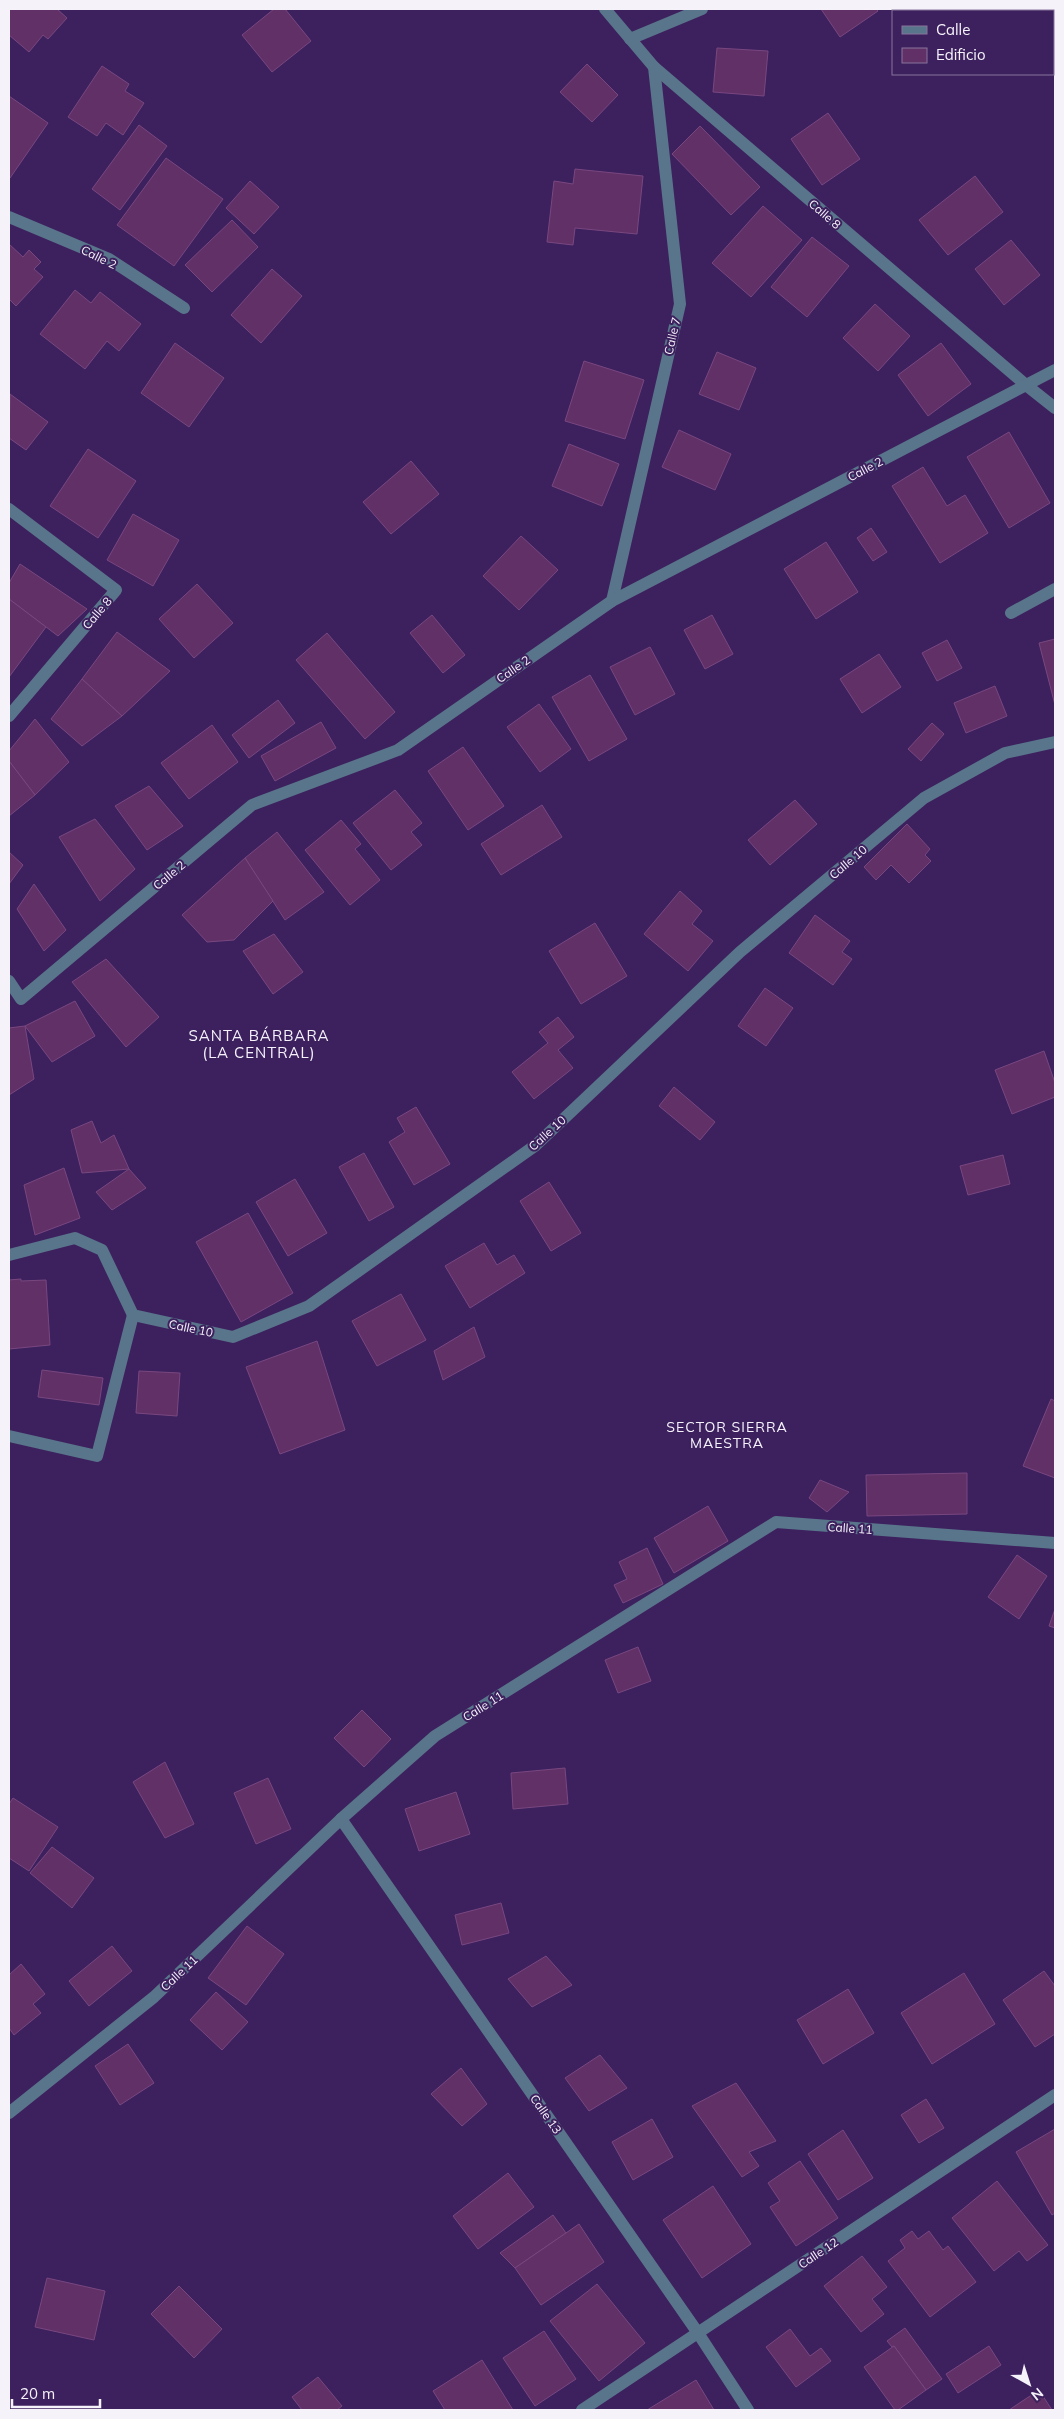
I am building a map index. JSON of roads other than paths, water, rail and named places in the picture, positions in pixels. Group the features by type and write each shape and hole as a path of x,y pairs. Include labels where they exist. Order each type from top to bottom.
{"street":[{"name":"Calle 8","path":"605,9 654,67 1055,408"},
{"path":"630,39 702,9"},
{"name":"Calle 7","path":"612,601 680,304 654,67"},
{"name":"Calle 2","path":"9,217 109,259 184,308"},
{"name":"Calle 2","path":"9,982 21,999 252,805 398,750 612,601 1055,370"},
{"name":"Calle 8","path":"9,509 116,590 9,716"},
{"path":"1011,613 1055,589"},
{"name":"Calle 10","path":"133,1315 233,1337 309,1306 536,1145 740,952 924,798 1005,753 1055,742"},
{"path":"9,1255 75,1238 102,1250 133,1315 97,1456 9,1436"},
{"name":"Calle 11","path":"9,2113 154,1997 341,1819 435,1736 776,1522 1055,1543"},
{"name":"Calle 13","path":"341,1819 698,2333 748,2410"},
{"name":"Calle 12","path":"582,2410 1055,2096"}],"district":[{"name":"SANTA BÁRBARA (LA CENTRAL)","path":"259,1044"},
{"name":"SECTOR SIERRA MAESTRA","path":"727,1435"}]}
